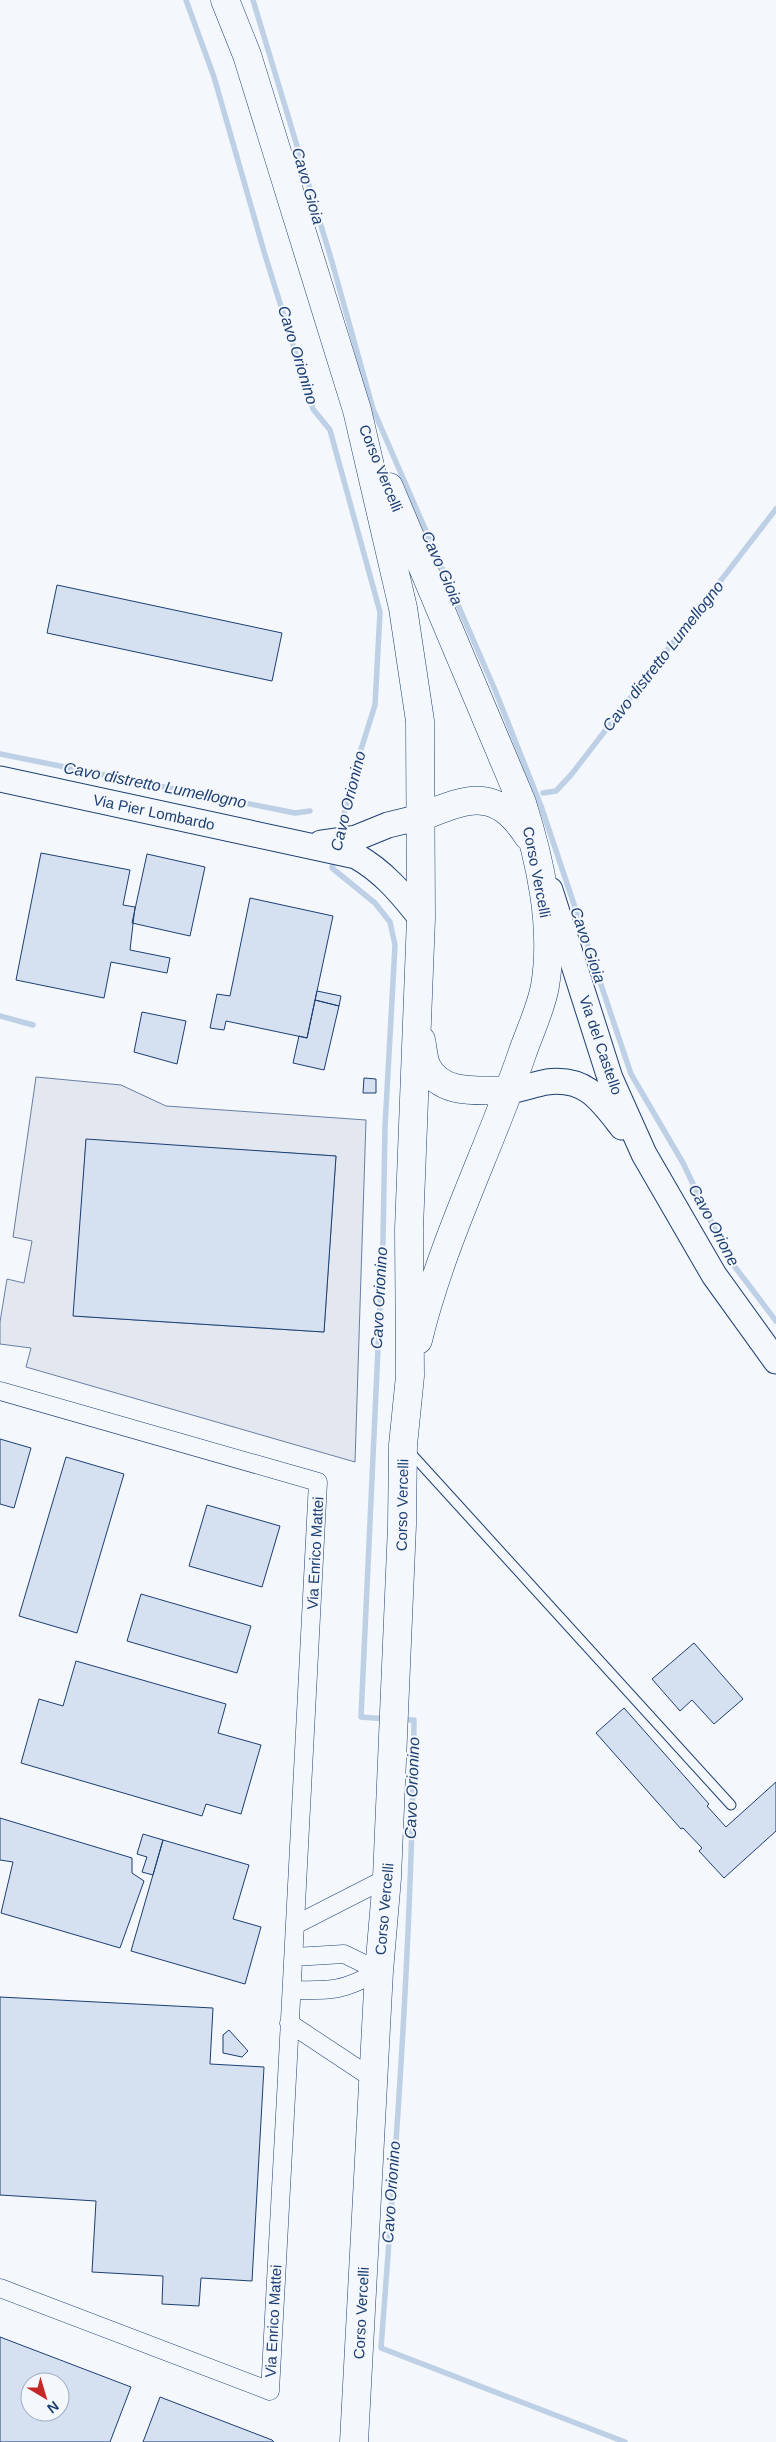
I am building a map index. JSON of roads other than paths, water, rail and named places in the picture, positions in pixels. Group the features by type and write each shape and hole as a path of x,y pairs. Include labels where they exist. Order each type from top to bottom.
{"main road":[{"name":"Corso Vercelli","path":"225,0 247,55 356,410 403,608 420,721 421,918 409,1229 410,1376 403,1445 402,1525 387,1878 379,1971 354,2442"},
{"name":"Corso Vercelli","path":"237,0 247,55"},
{"name":"Corso Vercelli","path":"356,410 522,803 536,847 548,921 544,987 509,1091 464,1200 423,1322 410,1376"},
{"name":"Via Pier Lombardo","path":"0,779 332,846 356,856 376,868 421,918"},
{"path":"420,817 454,804 485,800 509,811 536,847"},
{"name":"Via Pier Lombardo","path":"332,846 420,817"},
{"name":"Via del Castello","path":"536,847 610,1078 644,1154 714,1275 776,1361"},
{"path":"416,1016 427,1066 438,1080 452,1088 509,1091"},
{"name":"Via del Castello","path":"509,1091 547,1082 568,1082 580,1085 597,1096 644,1154"}],"street":[{"name":"Via Enrico Mattei","path":"0,1391 318,1482 297,1924 289,2023 270,2391 0,2288"},
{"path":"297,1924 387,1878"},
{"path":"294,1957 344,1954 379,1971"},
{"path":"292,1990 327,1990 352,1986 379,1971"},
{"path":"289,2023 374,2080"}],"lane":[{"path":"403,1445 730,1805"}],"waterway":[{"name":"Cavo Orionino","path":"186,0 214,77 265,255 313,409 330,430 380,612 375,705 352,778 340,833"},
{"name":"Cavo Gioia","path":"253,0 332,262 373,409 495,690 541,806 631,1074 683,1163 729,1259 776,1321"},
{"name":"Cavo distretto Lumellogno","path":"543,793 556,791 571,775 776,509"},
{"name":"Cavo distretto Lumellogno","path":"0,754 295,813 310,811"},
{"name":"Cavo Orionino","path":"335,856 332,868 375,903 390,922 395,945 385,1127 383,1240 361,1717 386,1719"},
{"name":"Cavo Orione","path":"0,1016 33,1025"},
{"name":"Cavo Orionino","path":"401,1720 414,1720 413,1799 398,2113 381,2348 625,2442"}]}
